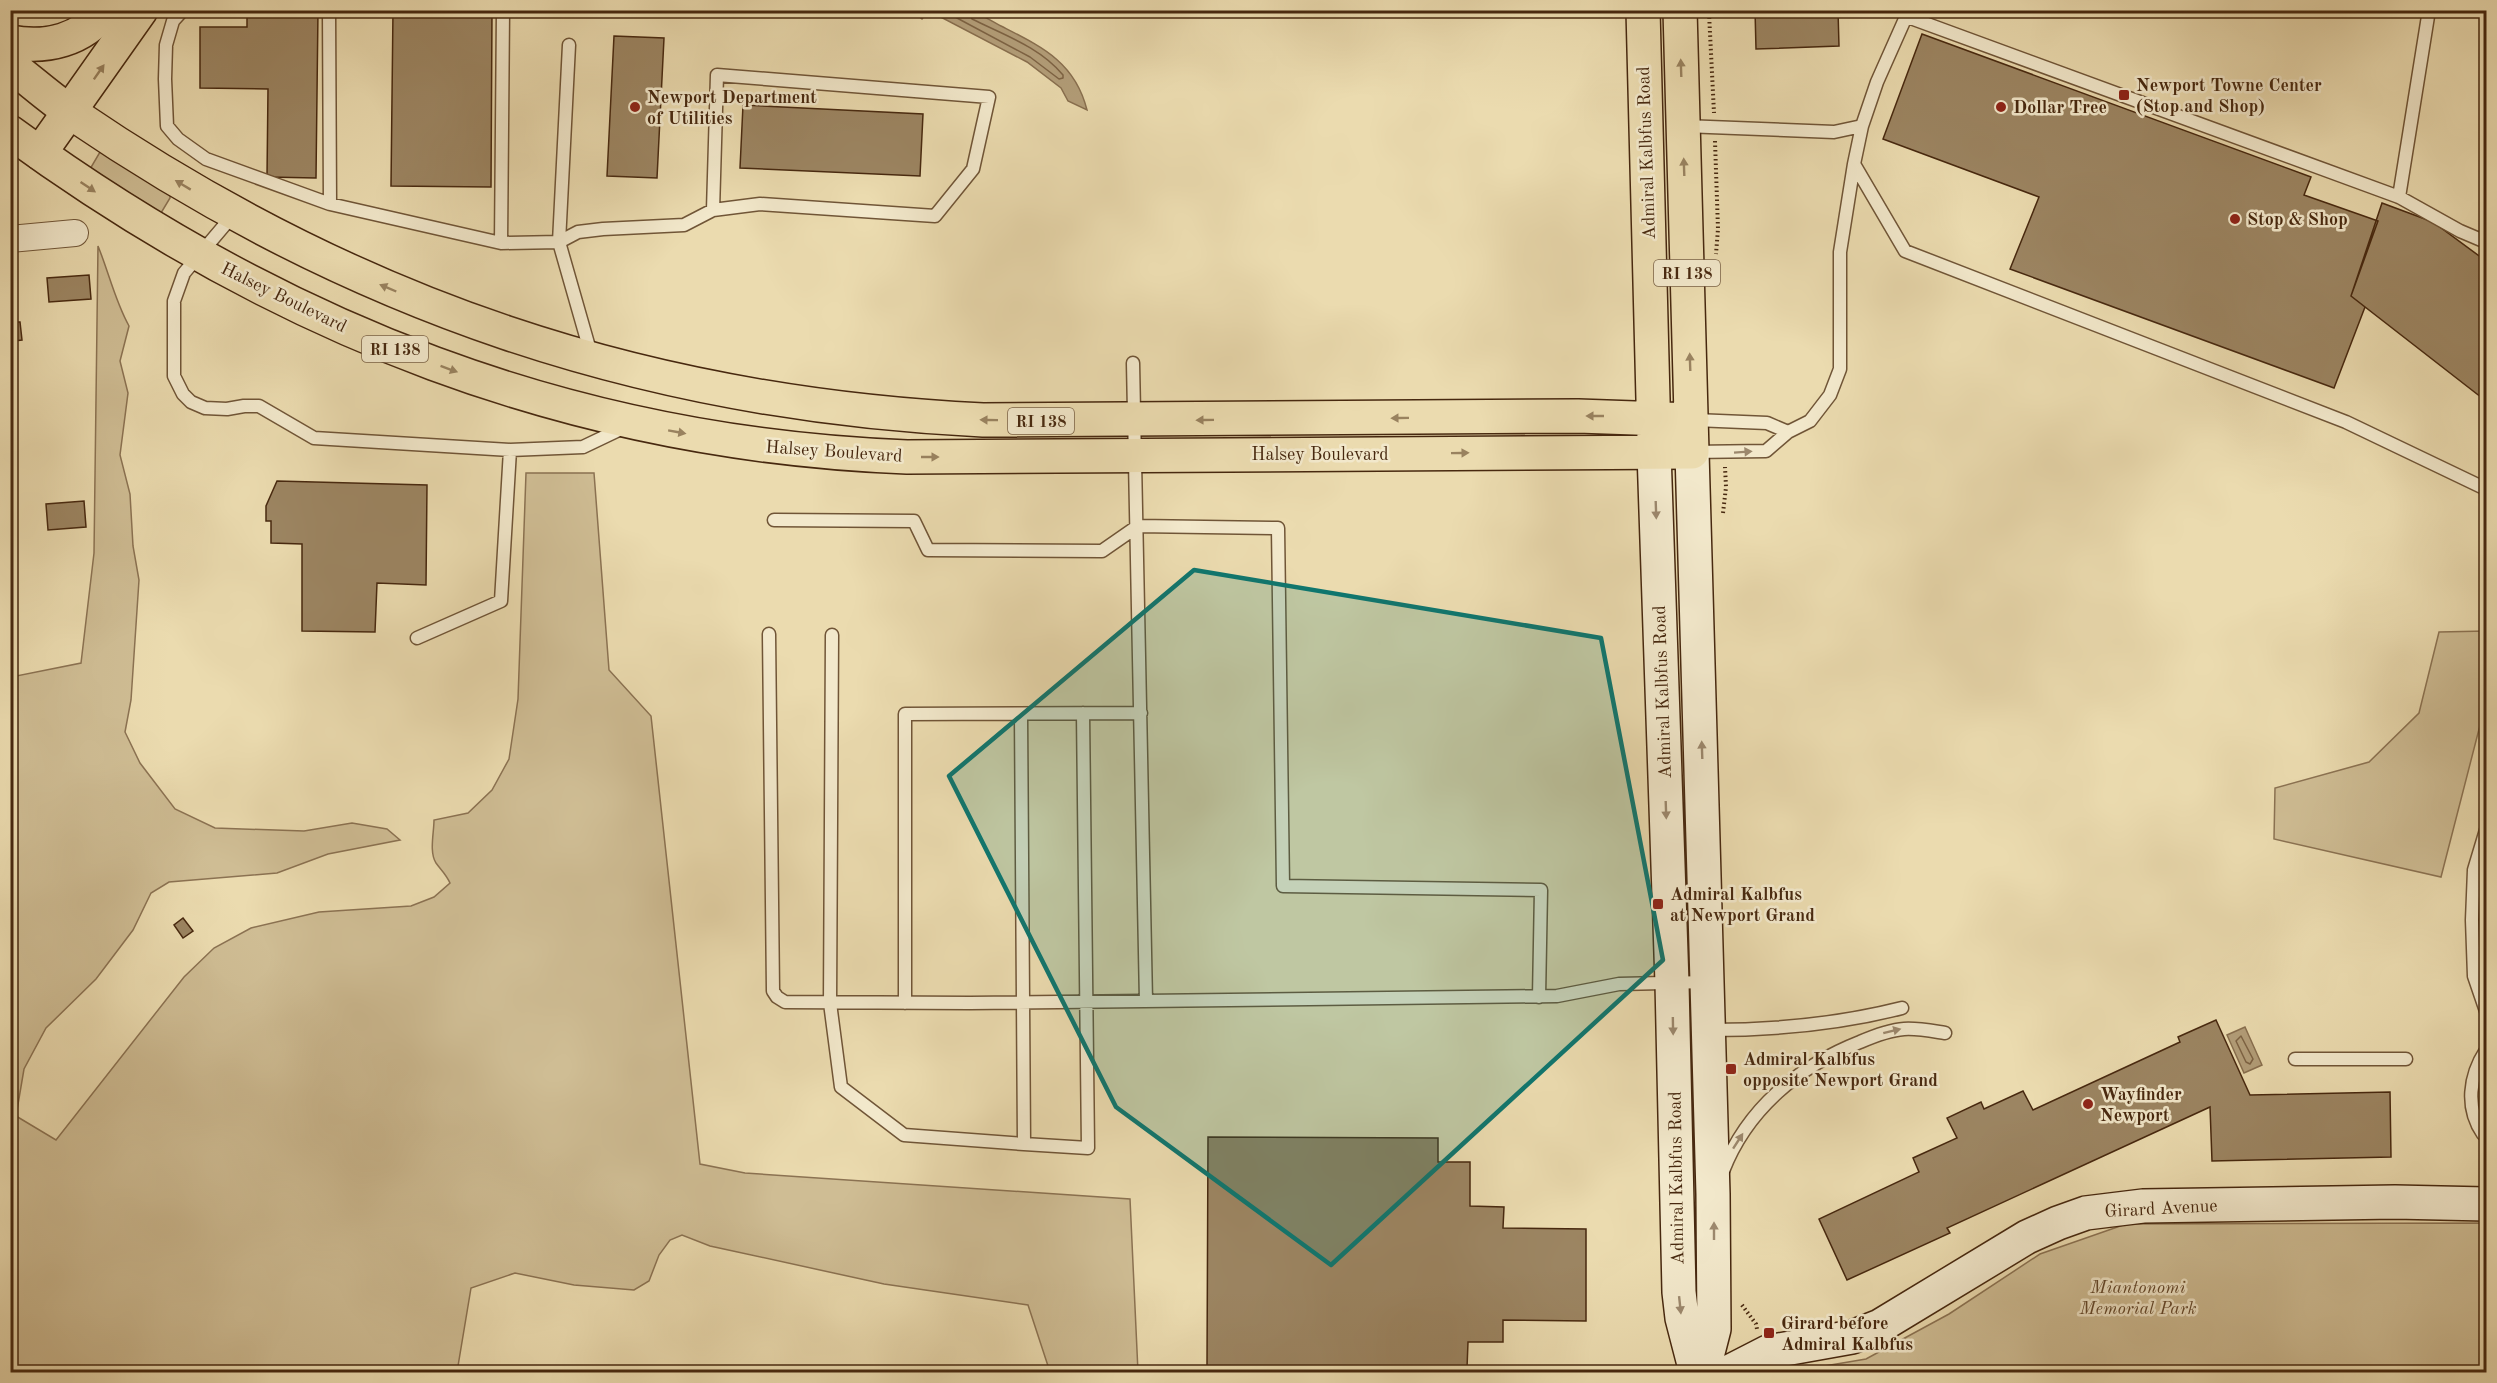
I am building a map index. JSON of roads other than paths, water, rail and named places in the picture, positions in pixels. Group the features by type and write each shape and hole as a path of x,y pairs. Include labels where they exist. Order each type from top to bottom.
{"main road":[{"path":"10,42 45,44 68,39 86,29 106,10"},
{"path":"40,153 141,10"},
{"name":"Admiral Kalbfus Road","path":"1643,10 1679,1292 1684,1328 1695,1372"},
{"name":"Admiral Kalbfus Road","path":"1680,10 1713,1194 1714,1329 1703,1372"},
{"name":"RI 138","path":"10,65 70,112"},
{"name":"Halsey Boulevard","path":"70,112 158,170 234,214 307,252 405,295 517,337 593,360 708,388 854,411 983,420 1578,416 1692,420"},
{"name":"RI 138","path":"10,132 40,153"},
{"name":"Halsey Boulevard","path":"40,153 119,207 199,255 296,305 406,353 517,393 632,423 739,443 847,454 907,457 1692,452"},
{"name":"Girard Avenue","path":"1729,1372 1768,1352 1852,1337 1880,1326 2027,1237 2086,1213 2143,1206 2395,1202 2487,1204"}],"street":[{"path":"10,239 75,233"}],"lane":[{"path":"183,10 173,21 166,45 167,126 178,139 206,159 330,204 501,243 559,242 578,232 684,225 713,210 760,204 935,216 973,170 989,97 717,75 713,210"},
{"path":"329,10 330,204"},
{"path":"501,243 503,10"},
{"path":"2399,197 2429,10"},
{"path":"1692,452 1766,451 1788,432 1810,421 1821,410 1830,395 1840,369 1839,264 1854,164 1862,126 1877,82 1908,14 2399,197 2460,231 2487,242"},
{"path":"569,45 559,242 593,360"},
{"path":"1683,126 1834,132 1862,126"},
{"path":"1854,164 1905,250 2346,422 2487,489"},
{"path":"234,214 184,273 174,301 174,376 183,394 191,402 205,408 259,406 314,438 510,450 583,447 632,423"},
{"path":"1133,363 1137,456 1146,1001"},
{"path":"1692,420 1767,423 1788,432"},
{"path":"417,638 501,601 510,450"},
{"path":"774,520 914,520 928,550 1102,551 1138,526 1278,528 1282,886 1540,890 1539,997"},
{"path":"769,634 773,991 784,1002 1086,1002 1539,997 1557,996 1619,984 1708,982"},
{"path":"832,635 830,1003 842,1087 904,1135 1088,1148 1083,713"},
{"path":"904,1003 905,714 1141,713"},
{"path":"1021,714 1024,1144"},
{"path":"2486,1007 2474,976 2472,920 2474,870 2487,830"},
{"path":"1710,1030 1818,1024 1868,1017 1902,1008"},
{"path":"1713,1194 1734,1145 1770,1099 1795,1077 1846,1047 1888,1032 1903,1029 1945,1033"},
{"path":"2487,1050 2480,1060 2471,1089 2473,1120 2483,1134 2487,1135"},
{"path":"2295,1059 2406,1059"}],"water":[{"path":"968,10 1030,41 1055,58 1065,68 1082,93 1087,110 1068,101 1061,88 1027,62 935,14 926,14 922,19 912,11"},
{"path":"2245,1027 2262,1065 2244,1073 2227,1035"}],"place":[{"name":"Newport Towne Center (Stop and Shop)","path":"2124,95"},
{"name":"Newport Department of Utilities","path":"635,107"},
{"name":"Dollar Tree","path":"2001,107"},
{"name":"Stop & Shop","path":"2235,219"},
{"name":"Admiral Kalbfus at Newport Grand","path":"1658,904"},
{"name":"Admiral Kalbfus opposite Newport Grand","path":"1731,1069"},
{"name":"Wayfinder Newport","path":"2088,1104"},
{"name":"Girard before Admiral Kalbfus","path":"1769,1333"}],"park label":[{"name":"Miantonomi Memorial Park","path":"2138,1297"}]}
